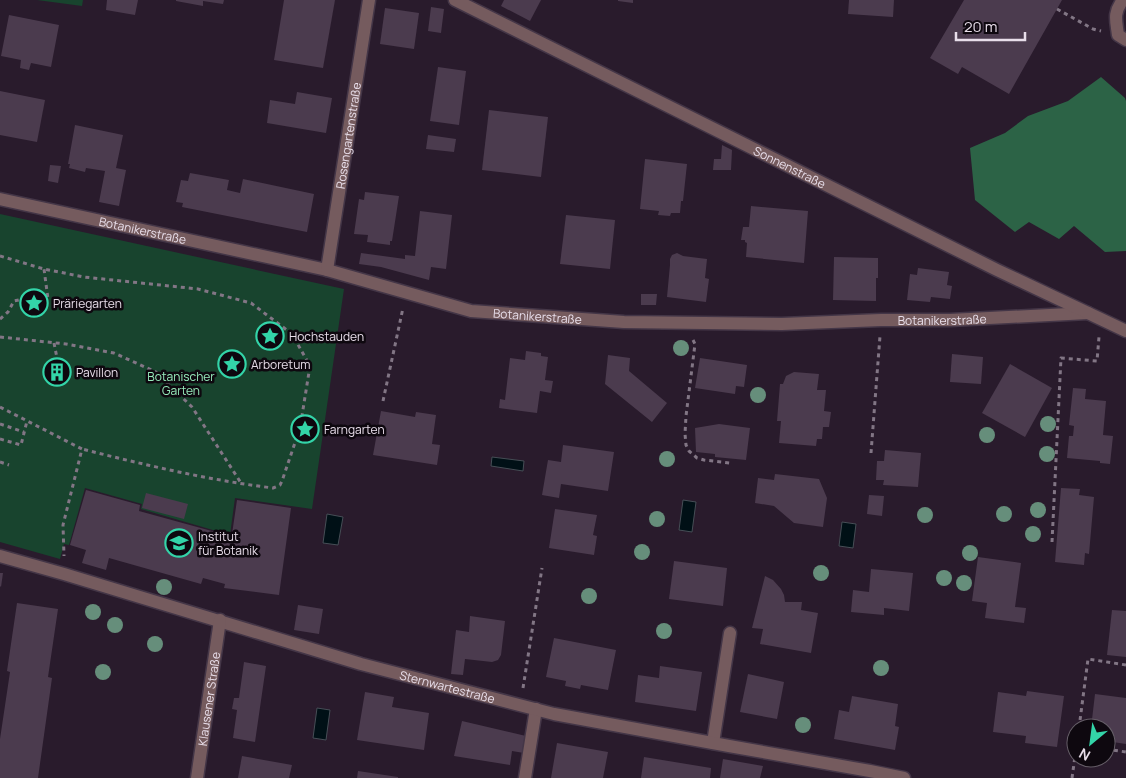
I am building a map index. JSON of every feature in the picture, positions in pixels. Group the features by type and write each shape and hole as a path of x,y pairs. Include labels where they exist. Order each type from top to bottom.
{"street":[{"name":"Rosengartenstraße","path":"327,270 369,0"},
{"name":"Sonnenstraße","path":"455,0 997,270 1126,331"},
{"path":"1122,0 1116,8 1116,21 1122,38"},
{"name":"Botanikerstraße","path":"0,199 327,270 471,311 604,321 782,324 881,320 981,319 1088,313"},
{"name":"Sternwartestraße","path":"0,556 220,620 362,664 521,706 554,714 869,774 904,778"},
{"name":"Klausener Straße","path":"197,778 220,620"},
{"path":"713,744 730,633"},
{"path":"525,778 536,709"}],"path":[{"path":"1057,9 1093,29 1122,38"},
{"path":"0,256 44,269 84,277 198,289 251,302 292,334 310,366 300,428 282,481 280,485 273,488 242,484 143,464 82,449 0,407"},
{"path":"0,319 8,312 14,301 23,299 32,304 44,306 48,299 44,269"},
{"path":"383,401 406,293"},
{"path":"1052,542 1062,358 1097,361 1101,319"},
{"path":"871,453 881,320"},
{"path":"681,322 696,344 686,416 686,445 689,451 697,458 730,463"},
{"path":"0,337 66,344 114,353 156,372 192,407 242,484"},
{"path":"54,343 58,364"},
{"path":"0,439 21,445 27,422"},
{"path":"0,424 24,432"},
{"path":"64,574 64,525 82,449"},
{"path":"0,462 9,465"},
{"path":"521,706 542,568"},
{"path":"1080,718 1088,660 1126,665"}],"green space":[{"path":"37,0 83,0 82,6"},
{"path":"1101,77 1126,101 1126,251 1105,252 1074,226 1059,239 1029,222 1015,232 975,200 970,148 1005,133 1028,116 1068,101"},
{"name":"Botanischer Garten","path":"0,214 344,289 312,509 235,498 230,535 141,509 142,504 85,488 69,545 64,544 60,559 0,542"}],"shaded area":[{"path":"492,457 524,461 523,471 491,466"},
{"path":"683,500 696,502 692,532 679,530"},
{"path":"327,514 343,517 338,545 323,543"},
{"path":"842,522 856,524 853,548 839,546"},
{"path":"317,708 330,710 326,740 313,738"}],"building":[{"path":"107,0 138,0 135,15 106,10"},
{"path":"176,0 224,0 223,4 203,1 203,6"},
{"path":"284,0 335,0 323,68 274,60"},
{"path":"504,0 541,0 530,21 501,6"},
{"path":"633,0 633,3 618,1"},
{"path":"849,0 894,0 893,17 848,14"},
{"path":"964,0 1062,0 1009,94 962,67 958,74 930,58"},
{"path":"431,7 444,9 441,33 428,31"},
{"path":"385,8 419,13 414,49 380,44"},
{"path":"9,15 59,25 51,67 31,63 29,70 20,68 21,60 1,56"},
{"path":"438,67 466,71 459,125 430,121"},
{"path":"0,91 45,100 37,142 0,135"},
{"path":"297,92 332,98 326,133 267,123 270,100 295,104"},
{"path":"489,110 548,117 541,177 482,170"},
{"path":"75,125 123,135 116,168 126,170 119,206 99,202 105,171 86,168 85,172 69,168 70,164 68,164"},
{"path":"428,135 456,139 454,152 426,149"},
{"path":"722,145 732,150 731,170 713,170 714,159 721,159"},
{"path":"645,159 687,164 680,213 671,213 670,216 658,215 659,211 640,209"},
{"path":"50,165 61,166 58,183 48,181"},
{"path":"190,173 229,180 227,190 240,193 243,179 314,194 307,232 182,207 183,203 176,202 181,180 188,181"},
{"path":"365,192 399,196 390,245 367,242 368,235 354,234 359,199 364,200"},
{"path":"751,206 808,211 804,263 746,257 747,243 745,240 741,240 743,227 749,227"},
{"path":"420,211 452,215 446,269 431,267 429,280 381,267 359,264 361,253 405,259 405,255 415,256"},
{"path":"566,215 615,220 610,269 560,264"},
{"path":"677,253 683,256 707,259 705,278 709,279 706,302 667,297 670,259 672,255"},
{"path":"834,257 878,258 876,301 833,300"},
{"path":"918,268 949,272 947,285 952,286 950,299 931,297 930,302 907,300 910,274 917,275"},
{"path":"641,294 657,294 656,305 641,305"},
{"path":"526,351 541,353 541,356 548,357 545,380 553,381 551,393 540,391 537,413 499,408 500,399 505,400 510,358 525,360"},
{"path":"952,354 983,357 981,384 950,382"},
{"path":"608,355 630,358 629,371 667,403 652,422 605,384"},
{"path":"700,358 747,365 744,387 736,386 735,394 695,388"},
{"path":"1010,364 1052,388 1025,437 982,413"},
{"name":"Pavillon","path":"54,365 60,365 65,370 63,379 54,381 49,376 49,370"},
{"path":"794,372 819,374 817,390 826,390 824,411 831,412 829,427 823,427 822,439 817,439 816,446 779,443 781,421 777,421 780,384 783,384 786,376"},
{"path":"1073,388 1086,389 1085,399 1106,401 1103,435 1113,436 1110,464 1100,463 1100,461 1067,458 1069,436 1073,436 1074,426 1069,425"},
{"path":"381,411 415,417 416,412 436,415 432,444 440,445 437,465 373,455"},
{"path":"719,424 750,428 746,460 715,457 715,454 696,452 695,428"},
{"path":"563,445 614,452 608,491 561,484 559,498 542,495 548,460 561,462"},
{"path":"885,450 921,453 918,487 883,485 884,480 876,480 877,461 884,461"},
{"path":"775,474 819,479 827,498 823,527 794,523 774,506 755,503 758,478 774,480"},
{"path":"1061,488 1080,489 1079,495 1094,497 1089,554 1085,553 1084,565 1055,562"},
{"name":"Institut für Botanik","path":"86,490 140,505 139,511 219,533 218,538 231,541 237,500 291,508 279,595 224,588 225,584 203,578 201,584 109,558 106,570 82,563 86,550 70,545"},
{"path":"146,493 188,504 184,519 142,508"},
{"path":"869,495 884,496 882,516 867,514"},
{"path":"555,509 597,515 593,535 597,536 594,555 549,548"},
{"path":"978,557 1021,563 1015,607 1026,608 1024,623 985,618 987,603 972,601"},
{"path":"674,561 727,568 723,606 669,599"},
{"path":"871,569 913,573 909,611 884,608 884,615 851,612 853,590 869,592"},
{"path":"0,573 3,573 1,587 0,586"},
{"path":"765,576 773,580 781,589 785,602 802,602 801,610 818,613 811,653 760,644 763,629 752,628"},
{"path":"17,603 58,609 48,677 52,678 38,778 0,778 0,739 10,672 7,671"},
{"path":"298,605 323,609 319,634 294,630"},
{"path":"1112,610 1126,611 1126,657 1107,655"},
{"path":"470,616 505,621 501,655 498,660 492,662 465,659 463,675 451,674 456,630 469,632"},
{"path":"554,638 616,650 608,690 581,685 580,689 565,686 566,681 546,677"},
{"path":"244,662 266,666 255,742 233,738 237,710 232,709 234,698 239,698"},
{"path":"660,666 702,672 696,711 635,702 638,675 659,678"},
{"path":"748,674 784,682 777,719 740,712"},
{"path":"1027,691 1064,696 1057,747 1025,743 1026,736 993,732 998,692 1026,696"},
{"path":"365,692 394,697 392,707 429,713 424,750 357,740"},
{"path":"1095,694 1126,698 1126,744 1116,742 1116,718 1092,718"},
{"path":"852,696 898,704 895,726 899,727 895,750 834,739 839,710 849,712"},
{"path":"462,721 526,736 524,753 512,751 510,765 454,756"},
{"path":"557,743 608,752 603,778 551,778"},
{"path":"242,756 292,765 289,778 238,778"},
{"path":"644,757 711,768 710,778 641,778"},
{"path":"723,759 763,766 760,778 720,778"},
{"path":"358,771 398,777 398,778 357,778"}],"place":[{"name":"Präriegarten","path":"34,303"},
{"name":"Hochstauden","path":"270,336"},
{"name":"Arboretum","path":"232,364"},
{"name":"Pavillon","path":"57,372"},
{"name":"Farngarten","path":"305,429"},
{"name":"Institut für Botanik","path":"179,543"}]}
